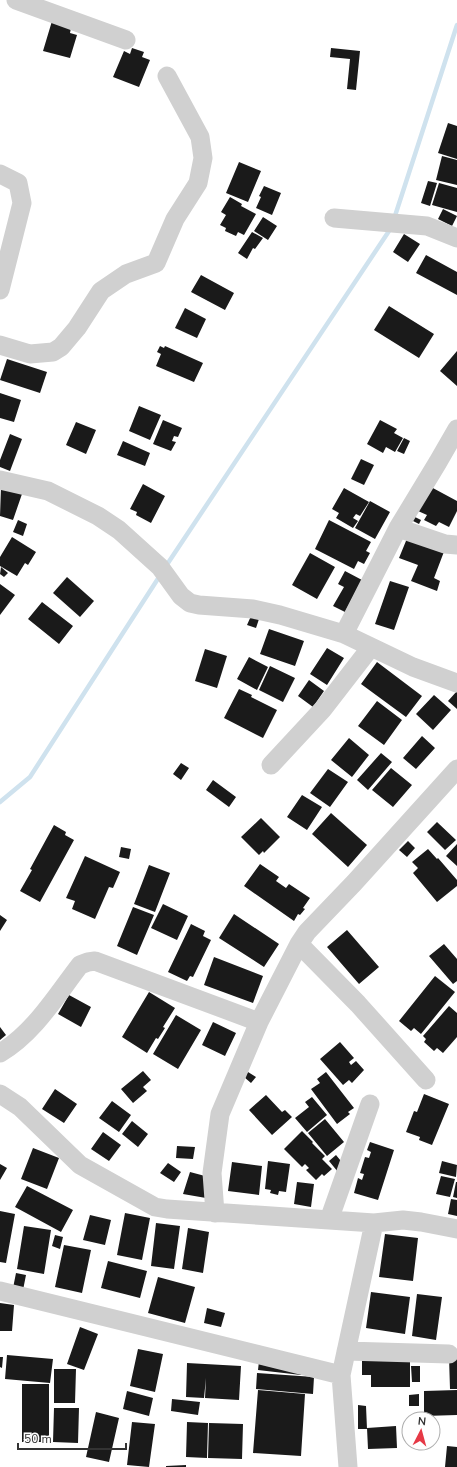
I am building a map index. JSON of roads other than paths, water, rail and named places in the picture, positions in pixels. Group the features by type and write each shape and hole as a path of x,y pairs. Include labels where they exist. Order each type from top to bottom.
{"street":[{"path":"16,0 126,40"},
{"path":"0,345 30,354 53,352 61,347 77,328 101,291 126,274 156,263 175,219 198,183 203,158 200,137 167,76"},
{"path":"0,174 18,183 22,203 0,290"},
{"path":"334,218 427,226 457,238"},
{"path":"344,634 398,528 457,429"},
{"path":"0,480 48,491 98,516 119,530 146,553 160,567 181,596 190,603 253,609 280,614 344,634 413,667 457,683"},
{"path":"398,528 445,544 457,546"},
{"path":"271,765 323,708 371,647"},
{"path":"215,1213 212,1173 220,1114 259,1022 299,944 307,932 354,883 457,769"},
{"path":"299,944 358,1004 426,1080"},
{"path":"0,1053 13,1046 32,1027 80,965 95,961 259,1022"},
{"path":"0,1094 20,1107 80,1164 155,1208 374,1223 402,1220 457,1229"},
{"path":"329,1220 370,1104"},
{"path":"348,1467 341,1375 374,1223"},
{"path":"0,1291 341,1375"},
{"path":"346,1351 449,1354"}],"waterway":[{"path":"394,219 457,25"},
{"path":"166,566 391,228"},
{"path":"0,802 30,777 161,574"}]}
